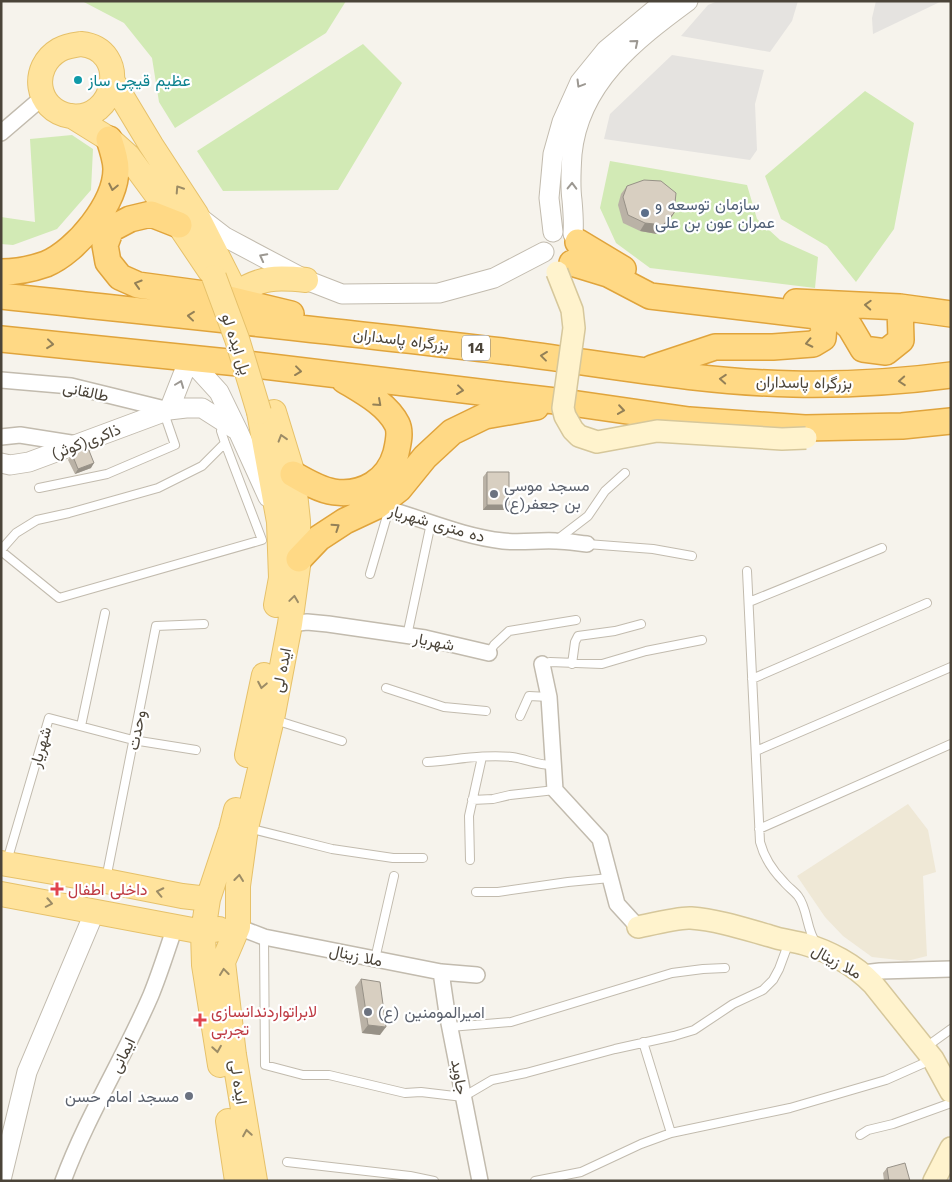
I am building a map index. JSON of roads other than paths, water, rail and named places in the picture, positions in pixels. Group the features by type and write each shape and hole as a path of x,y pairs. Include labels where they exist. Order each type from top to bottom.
{"highway":[{"path":"1,272 18,272 48,263 72,246 95,223 111,196 116,169 104,136"},
{"path":"188,220 151,214 130,218 111,229 105,245 108,262 120,277 138,285 212,295 284,311 338,332"},
{"path":"563,255 608,274 650,296 818,316 838,316 850,328 863,349 886,352 901,340 900,307"},
{"path":"563,255 618,266 648,281 789,301 900,307 951,314"},
{"name":"بزرگراه پاسداران","path":"1,296 338,332 700,378 793,384 902,381 951,375"},
{"path":"647,370 715,347 773,347 813,344 823,338 824,324 818,316"},
{"path":"1,339 238,363 564,402 689,420 805,428 902,426 951,421"},
{"path":"293,474 316,486 334,492 353,492 371,487 378,482 394,460 399,442 398,426 394,418 371,397 338,376"},
{"path":"299,559 319,538 345,521 383,507 425,457 452,432 485,416 564,402"}],"main road":[{"path":"72,116 96,111 110,93 113,82 112,70 108,60 101,52 89,45 71,46 58,50 46,63 41,74 40,85 43,97 49,107 60,113 72,116 104,136 128,156 188,220"},
{"path":"113,82 188,220"},
{"path":"104,136 99,120 105,111 116,105 126,104"},
{"name":"پل ایده لو","path":"188,220 214,277 267,412"},
{"name":"پل ایده لو","path":"188,220 236,293 267,412"},
{"path":"563,255 574,328 563,408 569,424 579,436 596,442 657,431 806,438 835,428"},
{"path":"236,293 250,285 280,277 306,280"},
{"name":"ایده لی","path":"238,927 238,886 246,828 272,719 290,624 299,559 298,521 293,474 267,412"},
{"name":"ایده لی","path":"202,932 208,899 231,830 264,676 280,578 280,522 267,412"},
{"path":"4,864 208,899 238,927"},
{"path":"2,896 95,911 202,932 238,927"},
{"name":"ملا زینال","path":"638,926 690,918 750,929 820,949 863,973 929,1054 951,1092"},
{"name":"ایده لى","path":"238,927 223,962 234,1055 255,1181"},
{"name":"ایده لى","path":"202,932 204,965 236,1181"},
{"path":"934,1181 951,1148"}],"street":[{"path":"563,255 563,230 553,232 549,198 553,154 562,122 580,82 606,50 665,1"},
{"path":"563,255 574,218 571,199 572,153 579,122 597,84 623,53 688,1"},
{"path":"1,133 43,97"},
{"path":"188,220 225,237 306,280 342,294 439,293 494,278 563,255"},
{"path":"166,411 189,359 219,392 229,432 280,522"},
{"name":"طالقانی","path":"1,380 71,386 166,411"},
{"name":"ذاکری(کوثر)","path":"1,464 10,465 29,462 166,411 186,408 202,408 229,432"},
{"path":"1,437 20,435 77,444"},
{"name":"ده متری شهریار","path":"383,507 470,535 502,541 556,541 587,544"},
{"name":"شهریار","path":"290,624 314,623 425,638 489,653"},
{"path":"542,664 549,697 555,790 600,839 618,904 638,926"},
{"path":"1,1180 27,1072 95,911"},
{"name":"ایمانی","path":"63,1181 91,1116 152,994 175,927"},
{"name":"ملا زینال","path":"238,927 264,937 441,972 477,975"},
{"path":"863,973 951,969"},
{"name":"جاوید","path":"441,972 480,1181"}],"lane":[{"path":"39,488 107,474 175,446 166,411"},
{"path":"229,432 262,540 59,598 1,550 16,534 37,520 70,513 158,488 202,466 229,432"},
{"path":"556,541 588,516 606,491 625,473"},
{"path":"370,574 383,507"},
{"path":"407,636 431,523"},
{"path":"587,544 653,549 692,556"},
{"path":"749,602 882,548"},
{"path":"747,571 760,842 767,861 782,881 798,895 813,938 820,949"},
{"path":"752,679 927,603"},
{"path":"81,726 105,613"},
{"path":"489,653 494,645 509,631 576,620"},
{"name":"وحدت","path":"106,881 156,626 204,624"},
{"path":"572,664 575,642 578,636 615,631 641,624"},
{"path":"542,664 550,662 602,664 646,651 702,640"},
{"path":"756,750 951,666"},
{"path":"386,688 444,707 486,711"},
{"path":"520,716 529,696 549,697"},
{"name":"شهریار","path":"4,864 49,718 133,740 196,750"},
{"path":"272,719 342,742"},
{"path":"759,829 951,744"},
{"path":"427,762 482,757 513,758 544,766 554,765"},
{"path":"470,860 469,816 482,757"},
{"path":"472,800 493,799 510,795 555,790"},
{"path":"246,828 332,849 393,858 423,858"},
{"path":"374,959 394,876"},
{"path":"476,892 498,892 610,878"},
{"path":"264,937 265,1065 303,1075 329,1075 404,1093 421,1092 464,1097 492,1080 694,1030 733,1004 763,990 773,980 790,941"},
{"path":"450,1027 511,1022 672,973 703,968 725,968"},
{"path":"534,1181 581,1172 641,1144 671,1133 790,1108 886,1080 929,1054 951,1029"},
{"path":"643,1042 671,1133"},
{"path":"860,1135 868,1130 893,1124 951,1102"},
{"path":"287,1162 410,1176 434,1181"}],"place":[{"name":"عظیم قیچی ساز","path":"78,80"},
{"name":"سازمان توسعه و عمران عون بن علی","path":"645,213"},
{"name":"مسجد موسی بن جعفر(ع)","path":"494,494"},
{"name":"داخلی اطفال","path":"57,889"},
{"name":"امیرالمومنین (ع)","path":"368,1012"},
{"name":"لابراتواردندانسازی تجربی","path":"200,1020"},
{"name":"مسجد امام حسن","path":"189,1096"}]}
